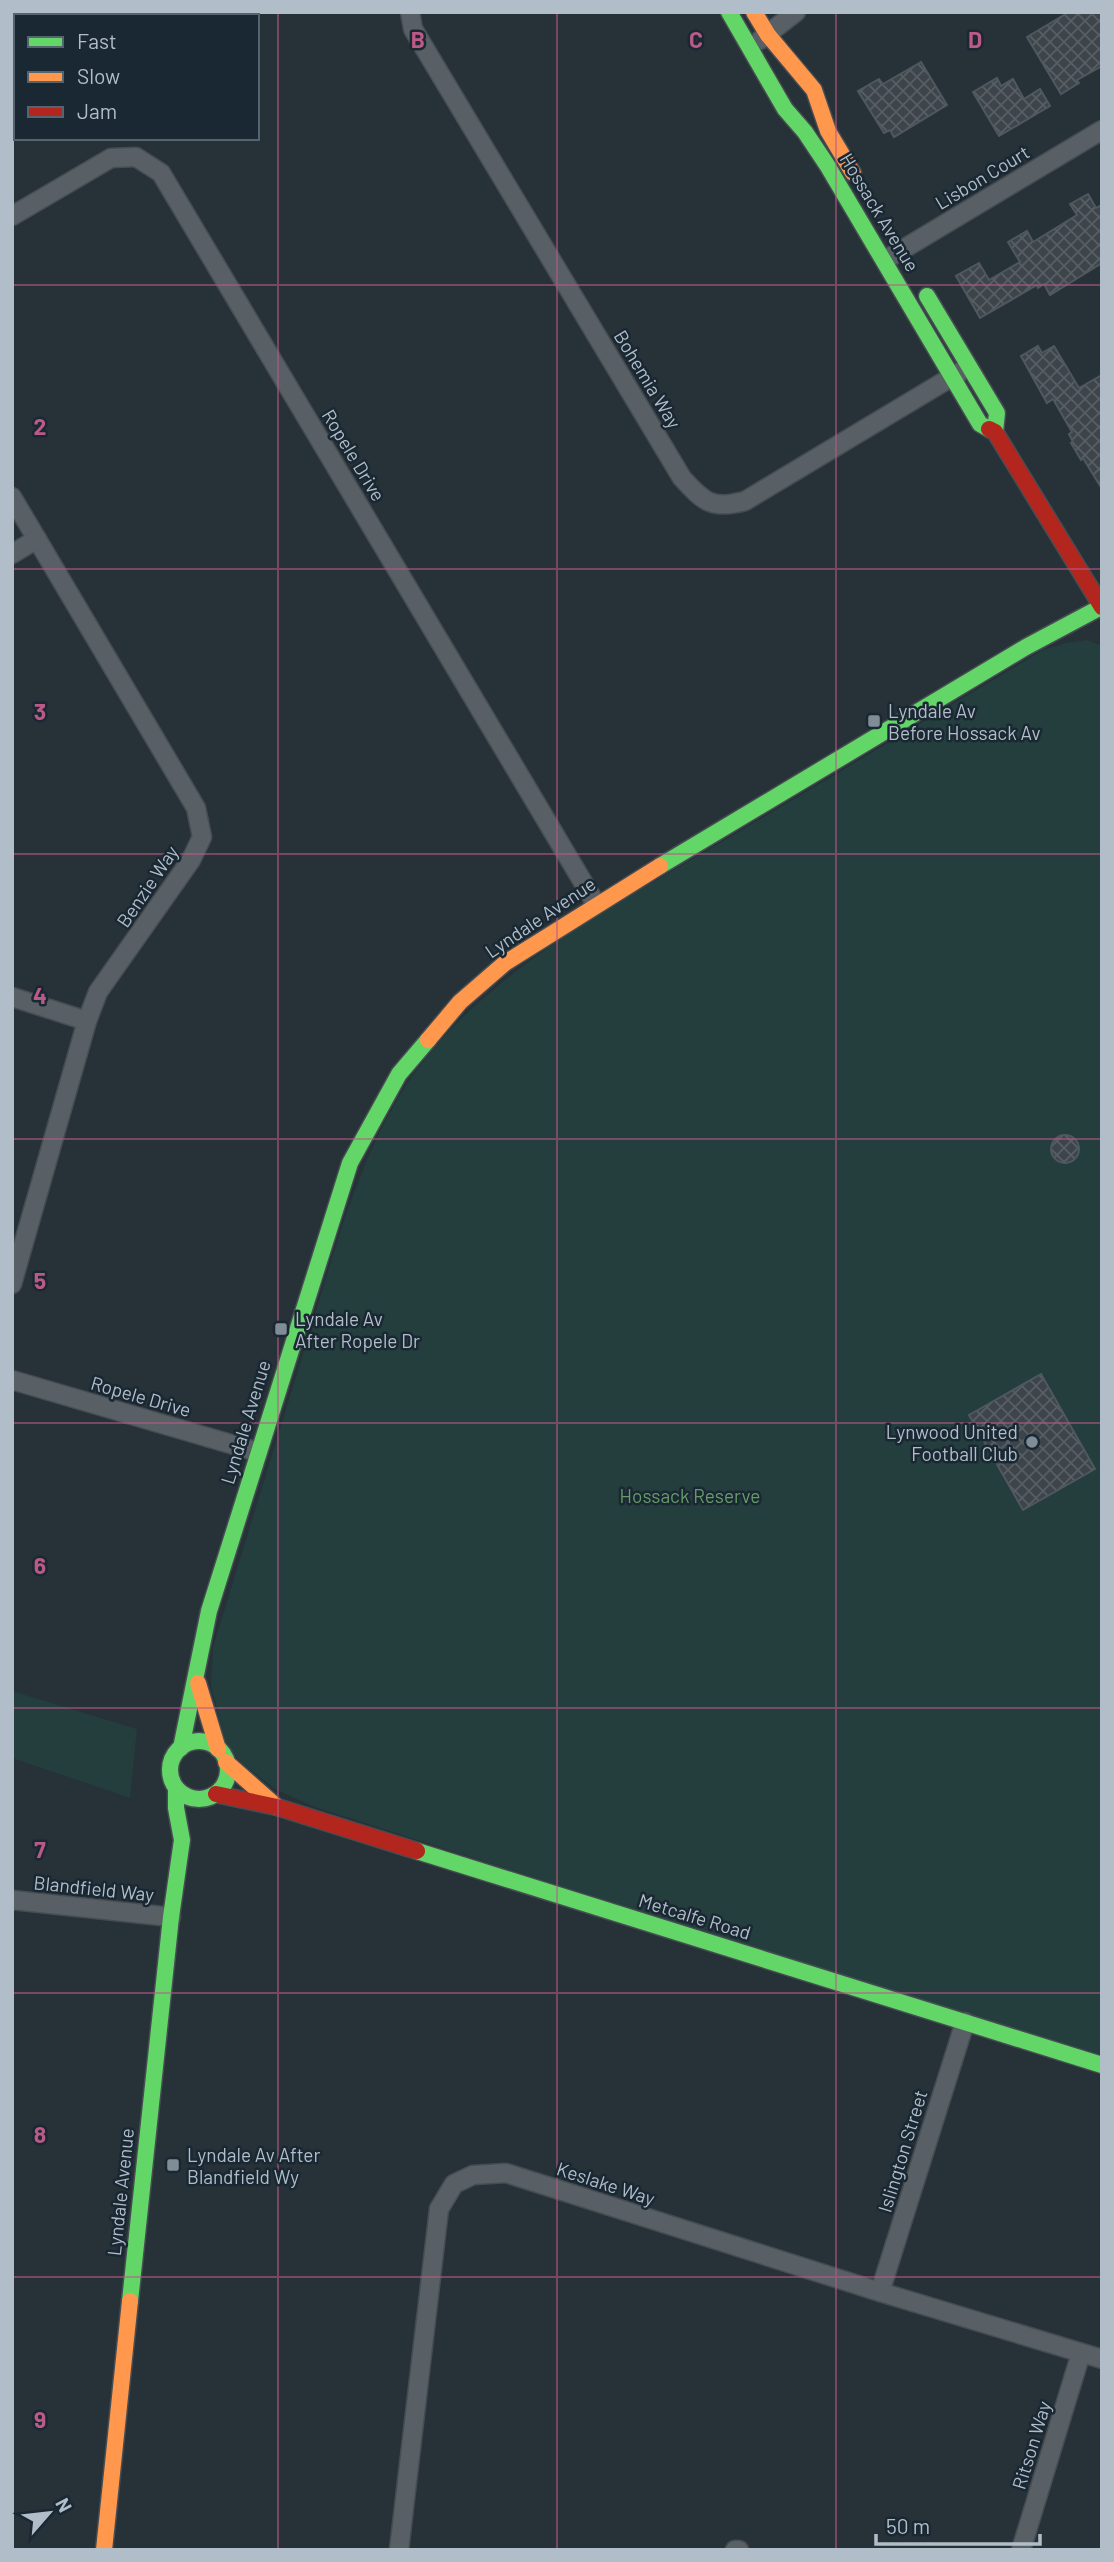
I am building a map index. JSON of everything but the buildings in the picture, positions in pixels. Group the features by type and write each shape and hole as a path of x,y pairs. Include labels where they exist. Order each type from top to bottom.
{"street":[{"name":"Bohemia Way","path":"410,12 413,29 420,41 682,478 698,494 716,505 726,506 745,501 969,367"},
{"name":"Hossack Avenue","path":"754,12 768,35 814,90 828,131 864,191"},
{"path":"750,46 796,12"},
{"name":"Hossack Avenue","path":"736,15 785,109 896,253 953,376 980,424 995,432 1102,607"},
{"name":"Lisbon Court","path":"896,253 1102,130"},
{"name":"Ropele Drive","path":"12,216 111,158 136,157 161,173 596,904"},
{"name":"Hossack Avenue","path":"921,286 997,414 995,432"},
{"name":"Benzie Way","path":"12,497 196,808 202,836 191,860 98,992 87,1021 12,1284"},
{"path":"12,554 37,539"},
{"name":"Lyndale Avenue","path":"104,2550 171,1917 182,1840 176,1808 176,1787 170,1771 171,1762 181,1748 189,1724 199,1655 209,1611 350,1163 399,1074 460,1002 505,963 596,904 1026,647 1102,607"},
{"path":"12,997 87,1021"},
{"name":"Ropele Drive","path":"12,1380 258,1452"},
{"name":"Lyndale Avenue","path":"182,1840 211,1796 226,1779 222,1756 197,1681"},
{"path":"181,1748 188,1744 204,1742 222,1756"},
{"name":"Metcalfe Road","path":"222,1756 277,1807"},
{"path":"176,1787 189,1798 211,1796"},
{"name":"Metcalfe Road","path":"211,1796 277,1807 1102,2065"},
{"name":"Blandfield Way","path":"12,1900 171,1917"},
{"name":"Islington Street","path":"880,2292 965,2022"},
{"name":"Keslake Way","path":"399,2550 439,2209 454,2184 473,2175 506,2173 880,2292 1102,2359"},
{"name":"Ritson Way","path":"1021,2550 1081,2353"}],"green space":[{"name":"Hossack Reserve","path":"1087,640 1102,646 1102,2060 312,1806 275,1789 241,1763 226,1744 211,1686 213,1647 354,1192 379,1133 424,1060 461,1019 502,983 593,918 1043,650"},
{"path":"12,1691 137,1729 130,1798 12,1758"}],"traffic: fast":[{"path":"729,12 785,109 805,132 827,165 980,424 989,429"},
{"path":"927,296 997,413 995,432"},
{"path":"660,866 1026,647 1101,607"},
{"path":"181,1748 209,1611 350,1163 399,1074 428,1040"},
{"path":"199,1741 215,1746 223,1754 228,1770 223,1786 215,1794 199,1799 183,1794 175,1786 170,1770 175,1754 183,1746 199,1741"},
{"path":"130,2301 171,1917 182,1840 176,1808 176,1788"},
{"path":"417,1851 1102,2065"}],"traffic: slow":[{"path":"754,12 768,35 814,90 828,131 853,173"},
{"path":"428,1040 460,1002 505,963 660,866"},
{"path":"198,1683 218,1749"},
{"path":"226,1762 277,1807"},
{"path":"104,2550 130,2301"}],"traffic: jam":[{"path":"989,429 995,432 1102,607"},
{"path":"216,1794 277,1807 417,1851"}],"place":[{"name":"Lyndale Av Before Hossack Av","path":"874,721"},
{"name":"Lyndale Av After Ropele Dr","path":"281,1329"},
{"name":"Lynwood United Football Club","path":"1032,1442"},
{"name":"Lyndale Av After Blandfield Wy","path":"173,2165"}]}
